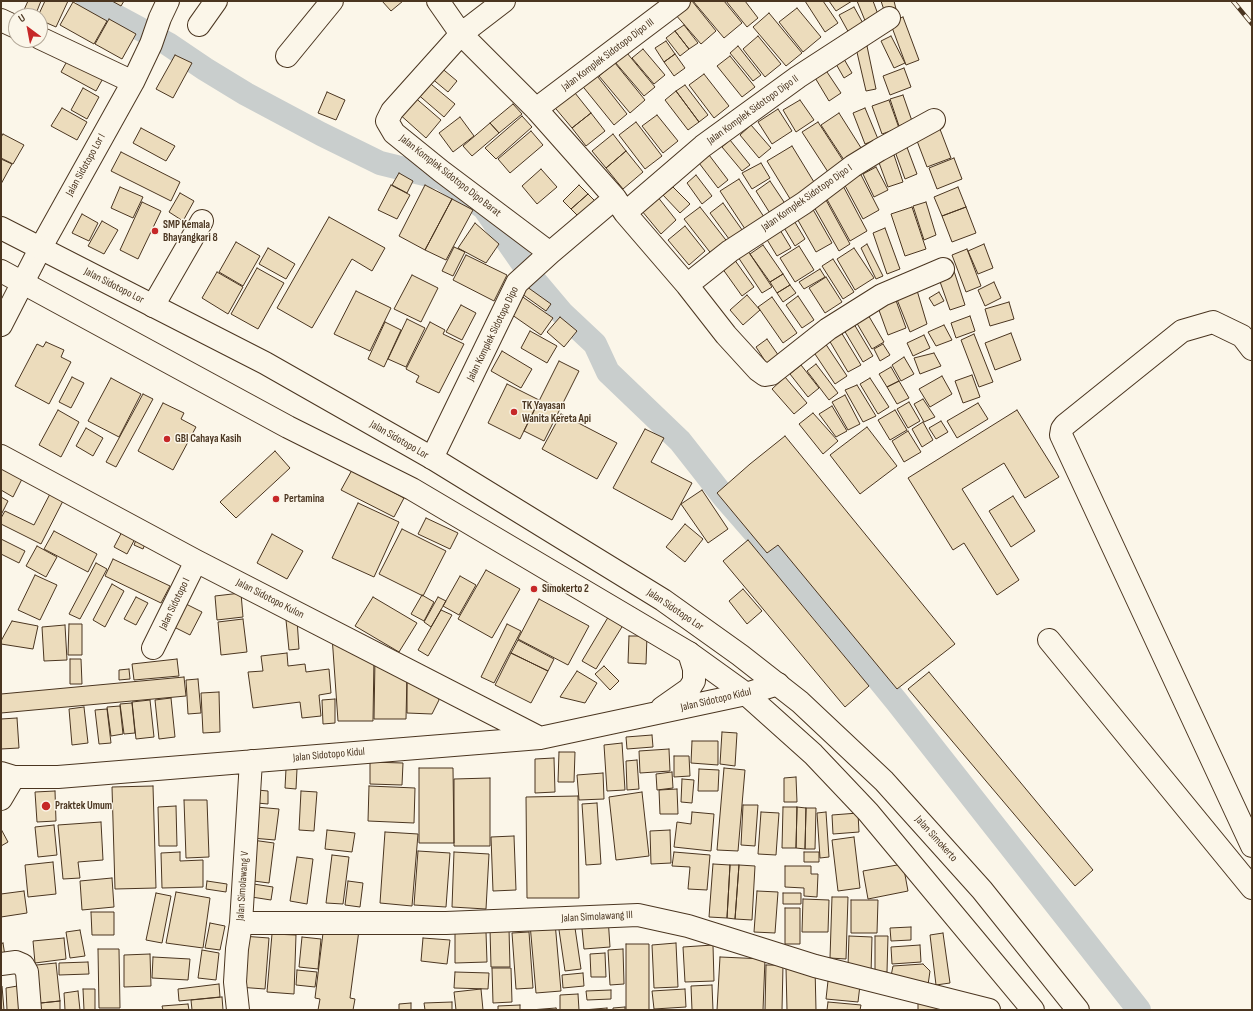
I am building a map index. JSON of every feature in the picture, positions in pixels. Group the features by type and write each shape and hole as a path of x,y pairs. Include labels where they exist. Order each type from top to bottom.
{"main road":[{"path":"199,25 216,1"},
{"path":"287,56 332,1"},
{"path":"438,1 461,34 536,109 620,205 687,285 726,335 758,370 765,375 771,374 828,329 882,295 943,269"},
{"path":"461,34 504,1"},
{"name":"Jalan Komplek Sidotopo Dipo III","path":"536,109 679,1"},
{"name":"Jalan Sidotopo Lor I","path":"1,325 40,249 132,82 151,44 164,10"},
{"name":"Jalan Komplek Sidotopo Dipo II","path":"620,205 798,77 889,18"},
{"name":"Jalan Komplek Sidotopo Dipo Barat","path":"461,34 392,111 387,121 394,133 442,171 545,258"},
{"path":"48,42 132,82"},
{"name":"Jalan Komplek Sidotopo Dipo I","path":"687,285 730,251 804,203 853,166 934,120"},
{"name":"Jalan Komplek Sidotopo Dipo","path":"432,458 518,283 545,258 620,205"},
{"path":"153,306 202,221"},
{"name":"Jalan Sidotopo Lor","path":"1,228 265,363 432,458 663,600 778,684"},
{"path":"1,271 288,427 412,489 690,652 746,694 813,754 868,812 1033,1010"},
{"path":"1252,349 1242,336 1213,322 1182,331 1065,425 1062,429 1061,436 1252,846"},
{"name":"Jalan Sidotopo Kulon","path":"1,456 196,561 540,738"},
{"name":"Jalan Sidotopo I","path":"153,648 196,561"},
{"path":"1050,640 1252,888"},
{"name":"Jalan Sidotopo Kidul","path":"654,714 689,689 694,681 694,669 690,652"},
{"name":"Jalan Sidotopo Kidul","path":"7,775 58,777 540,738 746,694 778,684"},
{"name":"Jalan Simokerto","path":"778,684 800,702 884,781 982,890 1078,1010"},
{"name":"Jalan Simolawang V","path":"238,1010 235,982 237,949 241,923 251,761"},
{"path":"1,799 7,775"},
{"name":"Jalan Simolawang III","path":"241,923 446,923 638,915 688,926 815,966 989,1010"},
{"path":"1,964 16,962 25,968 27,972 30,1010"}],"building":[{"path":"28,1 41,1 38,8 25,8"},
{"path":"45,1 68,1 56,27 48,24 48,8 42,8"},
{"path":"112,1 124,1 121,6"},
{"path":"382,1 403,1 391,11"},
{"path":"692,1 716,31 701,44 675,14"},
{"path":"693,1 724,1 742,23 724,38"},
{"path":"726,1 745,1 758,18 747,27"},
{"path":"805,1 823,1 838,23 825,32"},
{"path":"829,1 852,1 836,11"},
{"path":"857,1 873,1 879,17 866,23"},
{"path":"881,1 894,1 897,13 886,16"},
{"path":"73,2 107,21 94,44 60,25"},
{"path":"854,7 865,27 850,35 839,15"},
{"path":"797,8 821,37 803,52 779,22"},
{"path":"769,13 802,53 786,66 753,27"},
{"path":"903,17 919,60 906,65 890,22"},
{"path":"109,19 136,34 122,59 95,44"},
{"path":"684,25 698,43 689,49 675,31"},
{"path":"675,31 689,49 680,56 666,38"},
{"path":"758,36 781,64 765,77 743,49"},
{"path":"891,36 905,63 894,68 881,41"},
{"path":"666,41 675,54 664,62 655,48"},
{"path":"738,46 761,75 753,81 730,53"},
{"path":"867,46 876,89 866,91 856,48"},
{"path":"643,49 665,75 654,84 632,58"},
{"path":"627,53 655,87 644,96 615,62"},
{"path":"71,54 106,73 96,91 61,72"},
{"path":"675,54 685,68 674,76 664,62"},
{"path":"175,55 192,63 173,98 156,89"},
{"path":"730,56 755,87 742,97 717,66"},
{"path":"844,59 852,73 844,78 836,64"},
{"path":"615,63 645,100 630,113 599,76"},
{"path":"439,66 457,81 448,92 430,77"},
{"path":"904,68 911,87 890,95 883,76"},
{"path":"825,69 841,93 829,101 814,76"},
{"path":"594,72 627,114 614,125 580,83"},
{"path":"704,74 729,106 714,118 689,85"},
{"path":"426,80 455,104 444,117 415,92"},
{"path":"685,85 708,115 699,122 676,91"},
{"path":"83,88 99,97 87,119 71,110"},
{"path":"571,88 591,113 572,128 551,103"},
{"path":"676,91 699,122 688,130 665,100"},
{"path":"327,92 345,100 336,120 318,113"},
{"path":"412,95 441,120 426,138 397,112"},
{"path":"903,95 912,121 899,126 890,99"},
{"path":"800,100 814,120 796,132 783,110"},
{"path":"889,100 899,128 882,134 872,106"},
{"path":"513,104 522,114 499,133 490,123"},
{"path":"62,108 87,122 77,140 51,126"},
{"path":"865,108 878,139 865,144 853,113"},
{"path":"778,109 792,131 772,144 758,122"},
{"path":"591,113 605,131 586,146 572,128"},
{"path":"839,113 863,151 846,163 821,125"},
{"path":"657,115 678,141 663,153 642,126"},
{"path":"522,116 532,127 496,159 485,148"},
{"path":"460,117 474,136 453,152 439,133"},
{"path":"636,122 662,156 645,169 619,135"},
{"path":"818,122 844,162 828,172 802,132"},
{"path":"490,123 499,133 472,156 463,146"},
{"path":"938,124 951,158 927,167 914,133"},
{"path":"751,125 771,148 759,158 740,135"},
{"path":"141,128 175,146 166,161 133,143"},
{"path":"531,131 543,145 510,173 498,159"},
{"path":"3,134 24,145 13,164 1,158 1,137"},
{"path":"613,134 626,151 606,168 592,151"},
{"path":"730,140 750,165 742,171 722,147"},
{"path":"905,142 917,174 905,179 893,146"},
{"path":"792,146 817,187 792,202 767,161"},
{"path":"626,151 643,172 623,189 606,168"},
{"path":"706,151 728,180 718,188 696,159"},
{"path":"121,152 180,182 171,201 111,171"},
{"path":"894,155 903,182 888,187 878,160"},
{"path":"954,158 962,179 937,189 929,168"},
{"path":"1,159 12,164 1,184"},
{"path":"761,163 770,178 752,189 742,173"},
{"path":"876,167 888,190 874,197 863,174"},
{"path":"541,169 557,187 537,204 522,186"},
{"path":"859,171 879,210 863,219 842,180"},
{"path":"399,173 413,181 407,193 392,185"},
{"path":"696,175 712,196 702,204 687,183"},
{"path":"739,179 766,220 747,232 720,191"},
{"path":"770,181 788,208 773,218 756,191"},
{"path":"842,184 867,231 850,241 824,194"},
{"path":"391,185 410,195 397,219 378,210"},
{"path":"425,185 452,199 425,250 399,236"},
{"path":"579,185 588,194 571,209 563,201"},
{"path":"120,187 143,197 133,218 111,208"},
{"path":"673,187 690,204 680,213 663,195"},
{"path":"958,187 966,207 942,216 934,197"},
{"path":"180,193 194,201 183,221 169,212"},
{"path":"588,194 596,202 580,218 571,209"},
{"path":"657,196 676,220 661,234 642,211"},
{"path":"452,199 473,210 446,260 425,250"},
{"path":"826,200 850,244 839,251 814,207"},
{"path":"142,202 161,211 138,259 120,250"},
{"path":"926,202 936,235 924,240 913,206"},
{"path":"723,203 745,234 732,243 710,213"},
{"path":"811,206 832,243 816,252 795,215"},
{"path":"700,207 729,244 713,256 684,219"},
{"path":"912,207 926,249 905,256 891,214"},
{"path":"966,207 976,233 952,242 942,216"},
{"path":"82,214 98,223 89,241 72,233"},
{"path":"790,214 805,239 795,246 780,221"},
{"path":"329,217 385,248 372,271 352,259 312,328 277,308"},
{"path":"102,221 118,230 104,254 88,246"},
{"path":"475,223 499,244 486,263 458,248"},
{"path":"777,225 791,248 777,256 763,233"},
{"path":"685,226 705,251 689,265 668,240"},
{"path":"885,228 900,269 887,274 873,233"},
{"path":"236,242 260,256 243,286 219,272"},
{"path":"867,244 883,276 876,279 861,248"},
{"path":"984,244 993,268 978,274 968,251"},
{"path":"763,245 783,274 770,282 750,254"},
{"path":"799,246 814,270 795,282 780,258"},
{"path":"454,247 465,252 453,276 442,271"},
{"path":"268,248 295,264 286,279 259,264"},
{"path":"746,248 772,287 762,293 736,254"},
{"path":"854,248 874,278 855,290 837,259"},
{"path":"967,249 981,286 966,292 952,255"},
{"path":"466,255 507,275 494,301 453,280"},
{"path":"734,259 754,287 742,296 722,268"},
{"path":"833,259 854,292 843,299 822,266"},
{"path":"257,268 284,283 258,329 231,314"},
{"path":"820,269 825,277 804,289 799,282"},
{"path":"954,271 965,305 950,310 938,276"},
{"path":"217,272 243,287 228,314 202,298"},
{"path":"783,274 790,285 777,293 770,282"},
{"path":"412,275 438,288 421,322 394,309"},
{"path":"826,277 842,302 825,313 809,288"},
{"path":"994,282 1001,298 985,306 978,290"},
{"path":"523,284 551,304 546,311 518,291"},
{"path":"790,285 796,293 783,302 777,293"},
{"path":"916,287 927,324 910,332 896,297"},
{"path":"356,291 391,308 370,351 334,334"},
{"path":"939,292 944,301 934,306 929,298"},
{"path":"517,293 553,318 541,335 505,310"},
{"path":"747,295 760,310 743,325 730,310"},
{"path":"894,295 906,328 888,335 876,302"},
{"path":"798,296 814,320 802,328 786,305"},
{"path":"772,297 797,333 783,343 758,307"},
{"path":"1009,302 1014,319 990,326 985,309"},
{"path":"461,305 476,313 462,340 446,332"},
{"path":"867,313 884,342 872,349 855,320"},
{"path":"970,316 975,331 956,338 951,323"},
{"path":"560,317 577,331 564,347 547,332"},
{"path":"407,319 425,328 406,367 388,359"},
{"path":"385,322 401,330 384,367 368,359"},
{"path":"430,322 445,330 443,334 464,344 439,393 416,382 419,376 406,369"},
{"path":"854,324 873,356 863,362 844,330"},
{"path":"944,325 952,340 936,346 928,332"},
{"path":"530,331 557,346 547,363 521,348"},
{"path":"841,332 861,365 848,372 829,340"},
{"path":"1011,333 1021,360 995,370 985,343"},
{"path":"974,334 993,382 979,387 961,340"},
{"path":"924,335 930,348 913,356 907,343"},
{"path":"767,339 781,359 769,367 756,347"},
{"path":"46,342 64,350 61,357 71,362 49,404 15,386 37,344 43,347"},
{"path":"825,343 847,376 835,384 813,351"},
{"path":"883,344 890,355 880,361 874,349"},
{"path":"502,351 532,369 521,388 491,371"},
{"path":"934,353 941,366 920,374 914,358"},
{"path":"904,357 914,374 901,381 892,365"},
{"path":"559,361 579,371 544,441 524,431"},
{"path":"816,364 838,393 829,400 807,371"},
{"path":"801,365 819,388 808,397 790,374"},
{"path":"891,367 899,381 887,387 879,374"},
{"path":"972,375 980,397 963,403 955,381"},
{"path":"942,376 952,394 930,407 919,389"},
{"path":"72,377 84,383 71,408 59,402"},
{"path":"785,377 807,403 794,414 772,389"},
{"path":"111,378 141,394 119,437 88,421"},
{"path":"870,378 889,407 878,414 860,384"},
{"path":"899,381 909,398 897,404 887,387"},
{"name":"TK Yayasan Wanita Kereta Api","path":"507,384 539,400 520,439 488,423"},
{"path":"857,385 876,416 863,422 845,390"},
{"path":"143,394 153,399 116,467 106,462"},
{"path":"845,395 860,424 848,430 832,402"},
{"path":"923,399 935,417 924,422 914,404"},
{"path":"909,402 920,421 908,428 897,409"},
{"name":"GBI Cahaya Kasih","path":"163,403 184,413 181,419 196,427 173,470 138,451"},
{"path":"978,403 988,419 957,438 947,421"},
{"path":"832,406 847,431 836,437 819,414"},
{"path":"58,410 79,422 61,457 39,445"},
{"path":"895,410 907,430 890,440 878,420"},
{"path":"1017,410 1059,477 1025,498 1004,463 962,489 1019,580 997,595 964,543 953,550 908,478"},
{"path":"813,413 838,441 823,454 799,424"},
{"path":"561,414 617,443 597,479 542,449"},
{"path":"941,421 948,432 936,439 929,428"},
{"path":"923,422 933,440 922,447 912,429"},
{"path":"867,427 897,466 860,494 830,455"},
{"path":"86,428 103,438 93,456 76,446"},
{"path":"645,429 664,438 651,462 692,483 672,520 613,488"},
{"path":"908,431 921,452 904,462 892,441"},
{"path":"785,436 955,644 897,689 778,545 767,553 717,493"},
{"path":"275,451 290,468 236,518 220,502"},
{"path":"1,463 24,475 13,497 1,490"},
{"path":"352,470 404,498 394,517 341,490"},
{"path":"52,490 65,497 41,544 1,524 1,518 5,511 34,525"},
{"path":"702,490 728,529 708,543 681,504"},
{"path":"1013,496 1035,531 1011,547 989,511"},
{"path":"1,497 8,501 1,515"},
{"path":"358,503 399,522 374,577 332,558"},
{"path":"426,518 458,533 450,549 418,534"},
{"path":"685,524 703,539 685,562 666,547"},
{"path":"125,526 138,533 127,554 114,547"},
{"path":"402,529 446,551 423,596 379,574"},
{"path":"54,531 97,554 88,572 44,549"},
{"path":"272,534 303,551 287,579 257,563"},
{"path":"138,535 147,539 143,549 134,545"},
{"path":"1,539 25,551 19,563 1,554"},
{"path":"748,540 869,686 845,707 723,561"},
{"path":"37,546 57,557 46,577 26,566"},
{"path":"113,559 170,586 161,603 105,576"},
{"path":"96,563 107,569 80,619 69,614"},
{"path":"486,570 520,589 492,638 458,619"},
{"path":"35,575 57,585 40,620 18,610"},
{"path":"460,576 476,585 459,615 443,606"},
{"path":"112,584 124,591 105,627 93,620"},
{"path":"743,589 762,611 747,624 729,601"},
{"path":"241,593 243,617 217,620 215,596"},
{"path":"422,595 434,602 424,621 411,614"},
{"path":"136,597 148,603 136,625 124,619"},
{"path":"373,597 417,623 399,652 355,626"},
{"path":"438,597 446,601 431,627 424,622"},
{"path":"539,599 589,626 568,665 518,639"},
{"path":"184,603 202,612 190,635 172,626"},
{"path":"441,610 452,615 428,656 418,650"},
{"path":"610,614 625,622 596,669 582,661"},
{"path":"243,619 247,652 221,655 218,622"},
{"path":"297,619 299,649 289,650 286,620"},
{"path":"12,621 38,626 33,649 1,644 1,641"},
{"path":"69,624 82,624 82,655 68,655"},
{"path":"507,624 521,631 494,683 481,677"},
{"path":"65,625 67,660 44,661 42,627"},
{"path":"332,636 374,657 373,721 338,721"},
{"path":"629,636 647,636 646,664 628,663"},
{"path":"518,640 554,659 548,671 511,653"},
{"path":"287,653 288,666 305,664 306,672 329,669 331,693 319,695 321,716 302,718 300,702 253,708 248,672 263,671 261,656"},
{"path":"511,653 548,671 531,703 495,685"},
{"path":"375,658 407,676 406,719 374,719"},
{"path":"70,659 81,659 82,684 70,684"},
{"path":"177,659 179,676 134,680 132,664"},
{"path":"604,666 619,681 610,690 595,674"},
{"path":"129,669 130,679 119,680 119,670"},
{"path":"577,671 597,683 585,703 560,697"},
{"path":"929,672 1093,870 1075,886 908,689"},
{"path":"184,677 186,696 1,713 1,694"},
{"path":"198,679 201,713 188,714 186,680"},
{"path":"407,679 435,692 439,700 432,714 407,713"},
{"path":"219,692 220,732 203,733 201,693"},
{"path":"171,698 175,737 159,739 155,700"},
{"path":"335,699 335,723 323,724 322,700"},
{"path":"150,700 154,737 136,739 132,702"},
{"path":"132,703 135,733 124,734 120,704"},
{"path":"120,706 123,734 111,736 107,707"},
{"path":"84,707 88,743 72,745 69,709"},
{"path":"107,709 111,743 99,744 95,710"},
{"path":"17,718 19,748 1,749 1,719"},
{"path":"722,732 737,733 735,766 720,764"},
{"path":"652,735 653,747 627,749 626,737"},
{"path":"692,741 718,741 718,765 691,763"},
{"path":"622,743 625,790 607,791 604,745"},
{"path":"669,749 670,771 640,773 639,751"},
{"path":"559,752 575,752 574,782 558,782"},
{"path":"674,756 689,756 690,776 674,777"},
{"path":"554,758 555,792 535,793 535,759"},
{"path":"637,760 639,789 627,790 626,761"},
{"path":"370,762 403,763 402,785 370,784"},
{"path":"419,768 453,768 454,843 419,843"},
{"path":"724,768 745,770 738,851 717,850"},
{"path":"286,769 297,769 296,789 285,788"},
{"path":"699,769 719,770 718,791 698,791"},
{"path":"672,772 673,788 657,790 656,774"},
{"path":"603,773 604,799 579,800 577,775"},
{"path":"796,777 797,802 784,802 784,778"},
{"path":"490,778 490,846 454,846 454,779"},
{"path":"682,779 694,780 692,803 681,802"},
{"path":"153,786 156,888 115,889 112,787"},
{"path":"369,786 415,788 414,823 368,821"},
{"path":"677,789 678,814 660,814 659,790"},
{"path":"257,790 268,791 268,804 257,803"},
{"name":"Praktek Umum","path":"55,791 56,821 37,822 35,792"},
{"path":"301,791 317,792 314,831 299,830"},
{"path":"642,792 649,856 616,860 609,797"},
{"path":"578,796 579,898 527,898 526,797"},
{"path":"184,800 207,800 209,857 186,858"},
{"path":"597,803 601,864 586,865 582,804"},
{"path":"743,805 758,805 755,846 741,845"},
{"path":"176,806 177,846 159,846 158,807"},
{"path":"256,807 279,809 275,840 252,838"},
{"path":"783,807 797,807 796,848 782,848"},
{"path":"797,807 806,808 805,849 796,848"},
{"path":"806,808 816,808 815,849 805,849"},
{"path":"692,812 714,814 711,851 674,847 677,822 691,824"},
{"path":"761,812 779,813 776,855 758,854"},
{"path":"826,812 829,857 820,858 817,813"},
{"path":"858,813 859,832 833,834 832,815"},
{"path":"101,822 103,860 78,862 80,878 63,879 58,825"},
{"path":"54,825 57,855 38,857 35,827"},
{"path":"1,829 8,842 1,846"},
{"path":"327,830 355,833 352,852 325,849"},
{"path":"670,830 671,863 651,864 650,831"},
{"path":"385,832 418,834 412,906 380,903"},
{"path":"514,836 516,890 493,891 491,837"},
{"path":"854,837 860,888 838,891 832,840"},
{"path":"252,840 274,843 269,883 246,880"},
{"path":"418,851 450,853 446,907 414,905"},
{"path":"180,852 180,861 203,860 203,887 162,888 161,853"},
{"path":"454,852 489,854 486,909 452,907"},
{"path":"674,852 710,855 707,890 688,889 690,867 672,866"},
{"path":"804,852 819,852 819,862 804,862"},
{"path":"332,855 349,857 343,904 326,903"},
{"path":"297,857 313,859 307,904 290,901"},
{"path":"53,862 56,894 28,897 25,865"},
{"path":"713,864 730,865 727,918 709,917"},
{"path":"903,864 908,891 868,899 863,871"},
{"path":"730,865 739,865 735,919 727,918"},
{"path":"739,865 755,866 752,920 735,919"},
{"path":"785,866 811,866 811,874 818,874 817,897 804,896 804,888 785,887"},
{"path":"112,878 114,907 82,910 80,881"},
{"path":"207,881 227,884 226,892 206,889"},
{"path":"348,881 363,883 360,907 345,905"},
{"path":"247,883 273,887 271,900 245,896"},
{"path":"24,891 27,913 1,917 1,894"},
{"path":"757,891 778,892 775,933 754,932"},
{"path":"176,892 210,898 203,948 166,943"},
{"path":"156,893 171,896 162,943 146,940"},
{"path":"783,893 801,893 801,904 783,904"},
{"path":"832,897 848,897 846,959 830,958"},
{"path":"803,899 829,900 828,932 802,932"},
{"path":"851,900 878,900 877,933 851,933"},
{"path":"785,908 800,908 800,944 785,944"},
{"path":"91,912 114,912 114,935 92,935"},
{"path":"608,917 610,947 584,949 581,919"},
{"path":"574,921 581,969 565,971 558,923"},
{"path":"555,922 561,991 536,993 530,924"},
{"path":"210,923 225,926 220,950 205,948"},
{"path":"324,925 359,930 350,998 355,999 353,1010 318,1010 320,999 315,998"},
{"path":"911,927 911,940 891,941 890,928"},
{"path":"490,929 509,929 510,967 491,967"},
{"path":"80,930 85,956 70,958 66,932"},
{"path":"455,932 486,932 487,962 455,963"},
{"path":"529,932 533,988 516,989 512,933"},
{"path":"943,933 950,983 936,985 930,935"},
{"path":"272,934 296,935 294,994 267,992"},
{"path":"242,936 269,938 265,989 238,987"},
{"path":"849,936 872,937 871,974 848,966"},
{"path":"875,936 888,936 887,972 875,972"},
{"path":"302,937 321,939 318,969 299,967"},
{"path":"64,938 66,959 35,963 33,941"},
{"path":"423,938 450,940 447,964 421,961"},
{"path":"3,943 5,956 1,957 1,944"},
{"path":"676,943 678,987 654,988 652,945"},
{"path":"626,944 649,944 649,1010 626,1010"},
{"path":"713,945 714,981 685,982 683,947"},
{"path":"920,945 921,962 892,964 891,947"},
{"path":"98,949 119,949 120,1008 99,1008"},
{"path":"623,949 624,984 610,985 608,950"},
{"path":"202,950 219,953 216,980 198,978"},
{"path":"605,953 606,977 591,977 590,954"},
{"path":"150,954 151,986 124,987 124,955"},
{"path":"153,957 190,959 188,980 152,978"},
{"path":"720,957 765,959 763,1010 717,1010"},
{"path":"88,962 89,974 59,975 59,963"},
{"path":"56,963 60,1001 31,1004 27,966"},
{"path":"923,964 930,971 928,985 891,976 893,966"},
{"path":"766,965 783,965 782,1010 765,1010"},
{"path":"815,967 816,1010 787,1010 786,968"},
{"path":"492,968 511,968 512,1002 493,1003"},
{"path":"297,970 317,972 315,987 296,985"},
{"path":"455,972 489,973 488,989 454,988"},
{"path":"583,973 584,986 563,988 562,975"},
{"path":"828,981 860,985 858,1002 826,999"},
{"path":"219,984 220,997 179,1001 178,989"},
{"path":"23,985 26,1010 7,1010 6,988"},
{"path":"712,985 713,1010 692,1010 691,986"},
{"path":"2,986 4,1010 1,1010"},
{"path":"83,989 95,989 95,1010 84,1010"},
{"path":"481,989 483,1010 456,1010 454,992"},
{"path":"685,989 686,1007 654,1009 652,991"},
{"path":"611,990 611,999 587,1000 586,991"},
{"path":"78,991 80,1010 65,1010 64,993"},
{"path":"578,994 579,1010 560,1010 560,995"},
{"path":"222,997 223,1010 192,1010 191,1000"},
{"path":"918,1000 944,1001 943,1010 918,1010"},
{"path":"60,1001 60,1010 32,1010 31,1004"},
{"path":"452,1002 452,1010 425,1010 424,1003"},
{"path":"828,1002 861,1005 860,1010 827,1010"},
{"path":"411,1003 411,1010 399,1010 399,1004"},
{"path":"188,1004 189,1010 163,1010 162,1006"},
{"path":"520,1005 520,1010 498,1010 498,1006"},
{"path":"625,1007 625,1010 613,1010 613,1008"},
{"path":"556,1008 557,1010 530,1010"},
{"path":"607,1008 607,1010 583,1010"}],"waterway":[{"path":"88,1 168,44 246,94 321,134 380,163 441,178 484,208 535,281 562,313 595,344 608,372 680,441 724,497 818,605 897,702 1139,1010"}],"railway":[{"path":"1233,1 1252,24"}],"place":[{"name":"SMP Kemala Bhayangkari 8","path":"155,231"},
{"name":"TK Yayasan Wanita Kereta Api","path":"514,412"},
{"name":"GBI Cahaya Kasih","path":"167,439"},
{"name":"Pertamina","path":"276,499"},
{"name":"Simokerto 2","path":"534,589"},
{"name":"Praktek Umum","path":"46,806"}]}
